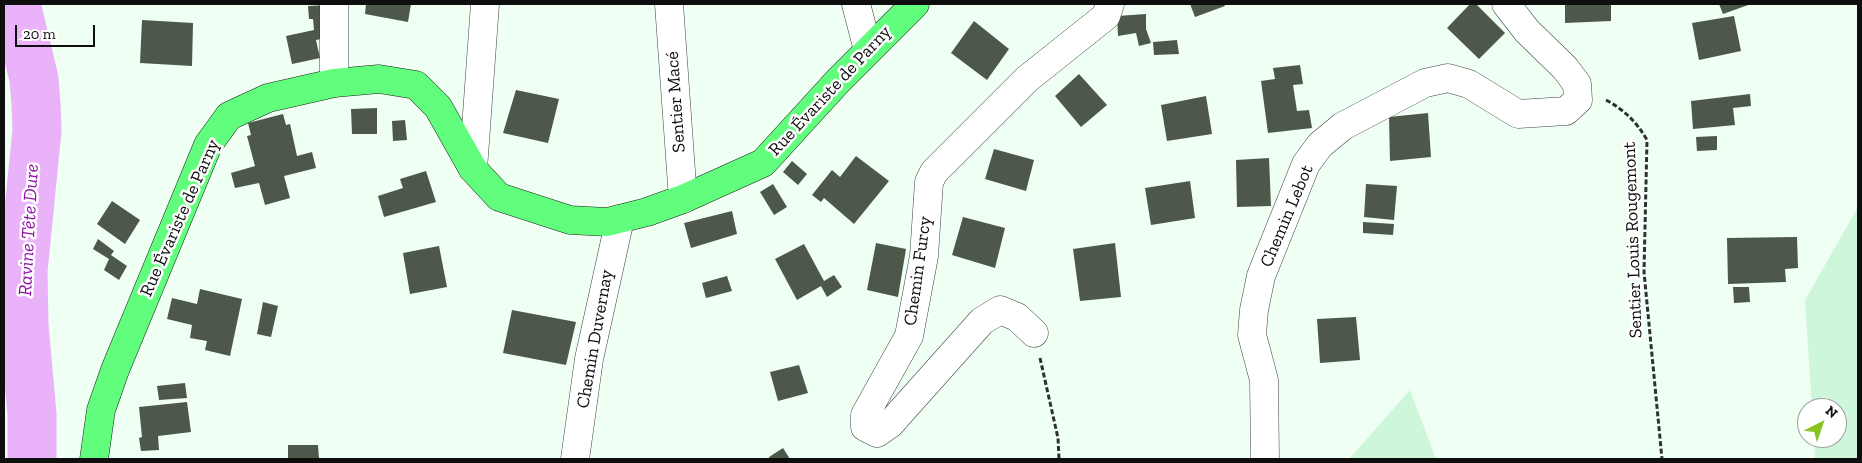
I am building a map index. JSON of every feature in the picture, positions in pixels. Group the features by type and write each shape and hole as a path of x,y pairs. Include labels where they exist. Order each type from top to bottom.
{"main road":[{"name":"Rue Évariste de Parny","path":"94,459 101,410 115,370 208,146 228,116 268,98 334,83 379,79 416,85 438,107 473,169 499,197 570,220 607,222 648,212 683,199 763,163 868,50 915,4"}],"street":[{"path":"334,4 334,83"},
{"path":"473,169 484,4"},
{"name":"Sentier Macé","path":"669,4 683,199"},
{"path":"856,4 868,50"},
{"name":"Chemin Furcy","path":"1034,333 1017,317 1000,310 982,321 890,424 876,433 865,426 865,415 909,336 924,256 930,182 934,172 1026,79 1106,16 1110,4"},
{"path":"1506,4 1527,31 1565,68 1577,84"},
{"name":"Chemin Lebot","path":"1265,459 1264,380 1252,334 1254,310 1261,276 1306,164 1320,145 1343,126 1425,83 1448,78 1469,84 1518,114 1566,110 1578,100 1577,84"},
{"name":"Chemin Duvernay","path":"575,459 589,359 620,219"}],"path":[{"name":"Sentier Louis Rougemont","path":"1577,84 1623,110 1638,125 1647,140 1644,272 1662,459"},
{"path":"1034,333 1058,438 1059,459"}],"green space":[{"path":"1858,207 1858,459 1815,459 1814,448 1847,448 1847,398 1811,398 1805,300"},
{"path":"1410,390 1436,459 1349,459"}],"building":[{"path":"366,4 411,4 408,22 365,14"},
{"path":"1190,4 1224,4 1225,6 1195,17"},
{"path":"1470,4 1476,4 1505,33 1479,59 1447,28"},
{"path":"1565,4 1611,4 1611,21 1565,23"},
{"path":"1719,4 1751,4 1723,14"},
{"path":"327,5 330,37 316,40 320,58 292,64 286,36 314,30 313,19 309,19 308,6"},
{"path":"1146,14 1146,29 1151,43 1139,46 1136,33 1118,36 1117,16"},
{"path":"1734,16 1741,51 1699,60 1692,23"},
{"path":"142,20 193,23 192,66 140,63"},
{"path":"974,21 1009,49 987,80 951,53"},
{"path":"1177,40 1179,54 1154,55 1153,42"},
{"path":"1300,65 1303,84 1293,85 1297,111 1309,110 1312,128 1268,133 1261,81 1275,79 1273,68"},
{"path":"1079,74 1107,105 1081,127 1055,96"},
{"path":"516,90 559,99 548,143 503,133"},
{"path":"1750,94 1751,106 1733,108 1735,125 1693,129 1691,101"},
{"path":"1206,96 1212,134 1167,141 1161,105"},
{"path":"377,108 377,134 352,134 351,109"},
{"path":"1428,113 1431,157 1390,161 1389,117"},
{"path":"283,114 286,125 290,124 297,156 312,152 316,168 284,176 290,198 265,205 259,183 235,188 231,173 255,166 247,136 251,135 248,123"},
{"path":"405,120 407,140 393,141 392,121"},
{"path":"1717,136 1717,150 1697,151 1696,137"},
{"path":"994,149 1034,160 1026,191 985,179"},
{"path":"856,156 889,181 854,224 824,198 821,202 812,195 832,170 840,177"},
{"path":"1269,158 1271,206 1237,207 1236,160"},
{"path":"792,161 807,174 798,185 783,172"},
{"path":"426,171 436,202 384,217 378,196 403,188 400,179"},
{"path":"1190,181 1195,218 1151,225 1145,188"},
{"path":"773,184 787,207 774,215 760,192"},
{"path":"1366,184 1397,186 1394,220 1364,217"},
{"path":"112,201 140,220 125,244 97,224"},
{"path":"732,211 737,234 691,248 684,223"},
{"path":"963,217 1005,228 995,268 952,255"},
{"path":"1363,222 1394,224 1393,235 1363,233"},
{"path":"1797,237 1798,268 1785,269 1786,282 1728,284 1727,238"},
{"path":"98,239 114,251 111,255 127,266 119,280 104,270 109,259 93,249"},
{"path":"876,243 906,249 898,297 867,290"},
{"path":"1115,243 1121,297 1080,301 1073,249"},
{"path":"804,244 824,281 834,275 842,287 827,297 821,286 797,300 775,259"},
{"path":"439,246 447,287 410,294 403,253"},
{"path":"727,276 732,291 706,298 702,283"},
{"path":"1733,287 1749,287 1750,302 1734,303"},
{"path":"200,289 242,299 230,356 205,350 207,341 190,338 192,325 167,319 172,298 197,304"},
{"path":"263,302 278,306 271,337 257,334"},
{"path":"512,310 576,322 566,365 503,353"},
{"path":"1356,317 1360,360 1320,363 1317,319"},
{"path":"799,365 808,393 778,401 770,372"},
{"path":"185,383 187,398 159,400 157,386"},
{"path":"187,402 191,432 158,436 159,450 141,451 139,438 142,437 139,407"},
{"path":"288,445 318,445 319,459 288,459"},
{"path":"783,448 790,459 770,459 769,457"}],"waterway":[{"name":"Ravine Tête Dure","path":"16,4 34,79 37,130 23,271 24,325 32,414 32,459"}]}
